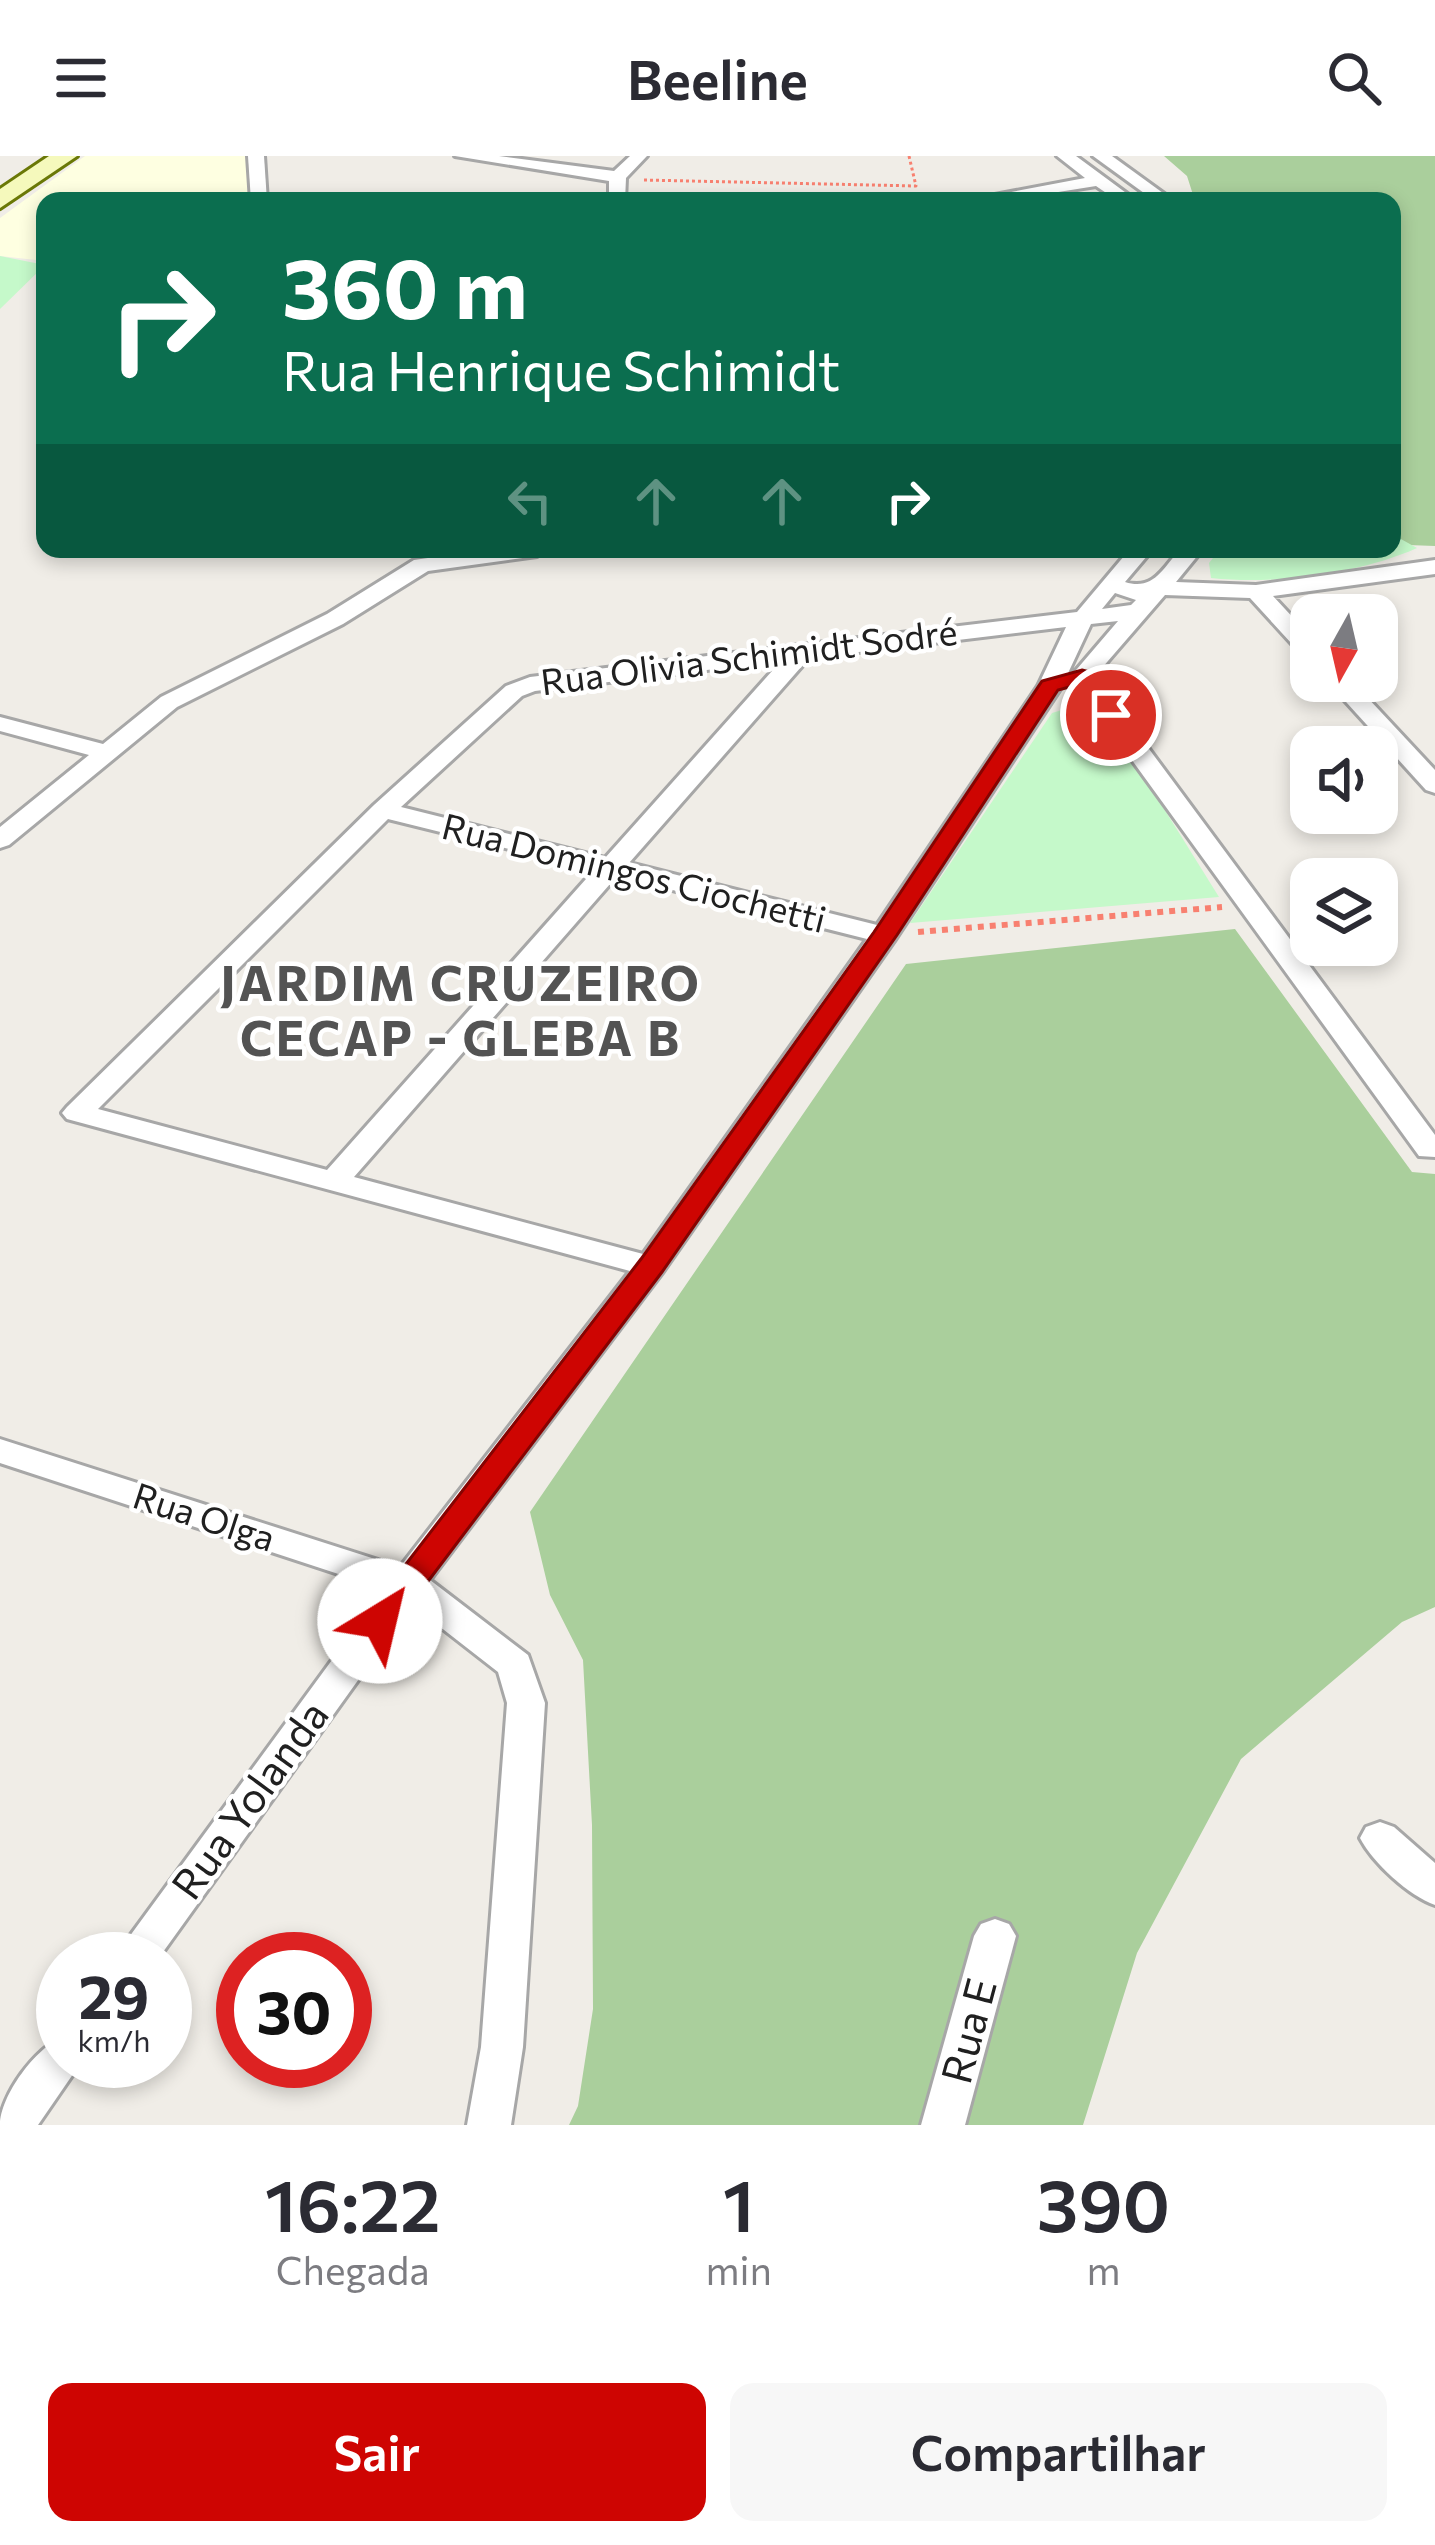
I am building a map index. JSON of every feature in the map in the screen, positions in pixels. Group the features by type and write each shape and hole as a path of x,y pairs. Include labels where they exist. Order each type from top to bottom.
{"main road":[{"path":"0,175 29,156"},
{"path":"0,200 65,156"}],"street":[{"path":"256,156 258,192"},
{"path":"463,156 617,177 642,162"},
{"path":"1065,156 1117,192"},
{"path":"1101,156 1153,192"},
{"path":"617,177 617,192"},
{"path":"1027,192 1101,180"},
{"path":"0,840 169,702 335,619 417,558"},
{"name":"Rua Yolanda","path":"154,1932 408,1583 651,1266 884,935 1088,614 1134,558"},
{"path":"1052,676 1082,676 1185,558"},
{"path":"1115,580 1129,593 1163,588 1256,592 1435,567"},
{"path":"1256,592 1290,628"},
{"name":"Rua Olivia Schimidt Sodré","path":"332,1184 77,1113 383,811 514,692 530,684 805,648 1142,611"},
{"path":"651,1266 332,1184 805,648"},
{"path":"1082,676 1430,1149"},
{"path":"1358,702 1435,785"},
{"path":"0,724 106,752"},
{"name":"Rua Domingos Ciochetti","path":"383,811 884,935"},
{"name":"Rua Olga","path":"0,1451 408,1583 515,1665 526,1703 502,2047 489,2125"},
{"path":"1380,1838 1435,1888"},
{"name":"Rua E","path":"943,2125 994,1936"},
{"path":"13,2125 40,2088"}],"path":[{"path":"642,162 632,179 916,186 909,156"},
{"path":"884,935 1251,905"}],"shaded area":[{"path":"85,156 251,156 249,192 36,192 36,260 0,256 0,218"}],"green space":[{"path":"1164,156 1435,156 1435,546 1401,542 1401,192 1192,192 1187,176"},
{"path":"0,256 36,263 36,274 0,309"},
{"path":"1401,539 1417,548 1401,554"},
{"path":"1213,558 1391,558 1316,575 1262,580 1211,578"},
{"path":"1078,705 1100,706 1219,897 910,923 1052,713"},
{"path":"1235,929 1412,1172 1435,1174 1435,1607 1402,1622 1241,1759 1137,1953 1083,2125 569,2125 578,2106 593,2009 592,1825 583,1660 550,1595 530,1512 906,964"}],"district":[{"name":"JARDIM CRUZEIRO CECAP - GLEBA B","path":"461,1012"}],"route":[{"path":"380,1621 651,1266 884,935 1050,686 1082,676 1111,715"}]}
